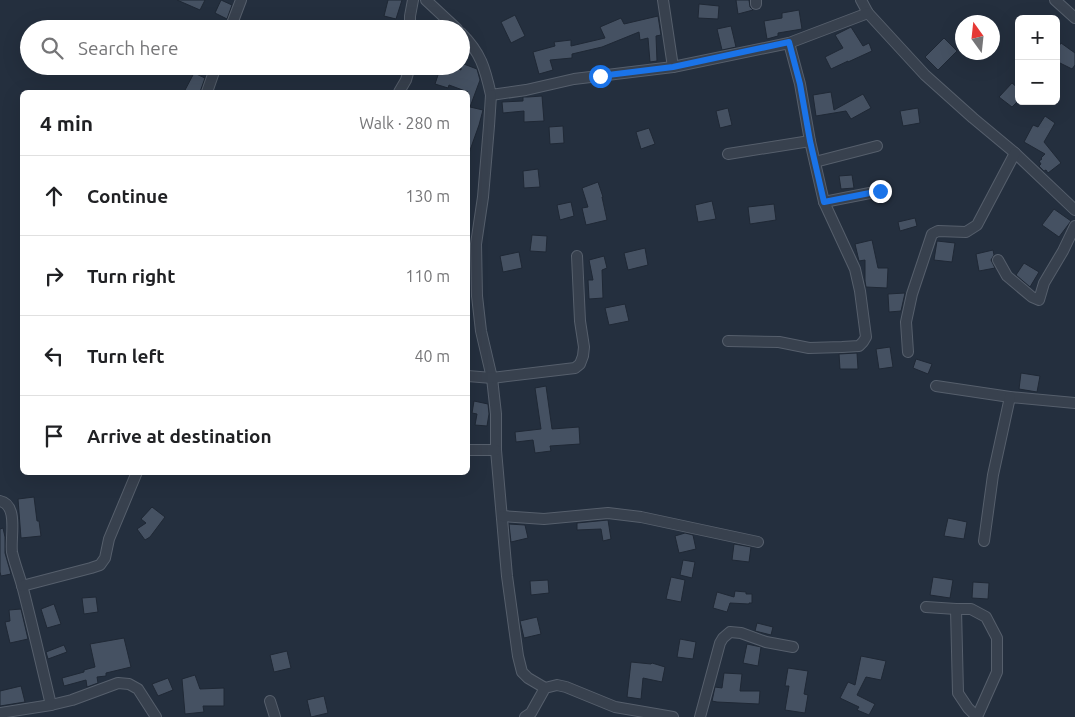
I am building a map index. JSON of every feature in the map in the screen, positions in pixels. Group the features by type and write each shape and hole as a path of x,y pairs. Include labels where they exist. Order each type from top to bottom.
{"street":[{"path":"233,20 241,0"},
{"path":"410,20 413,0"},
{"path":"426,0 447,20"},
{"path":"663,0 673,67"},
{"path":"861,0 868,13 925,75 1015,153 1075,210"},
{"path":"1056,0 1075,18"},
{"path":"491,95 526,90 574,79 673,67 789,42 868,13"},
{"path":"728,341 779,342 809,348 859,346 866,337 855,269 824,202 810,141 800,84 789,42"},
{"path":"470,43 482,62 491,95 476,244 477,296 492,378 496,414 496,450 508,576 518,656 522,672 545,688 557,685 566,687 615,707 673,717"},
{"path":"208,90 213,75"},
{"path":"400,90 407,75"},
{"path":"728,154 810,141"},
{"path":"816,162 877,146"},
{"path":"908,352 906,322 912,294 932,234 938,231 966,232 977,226 1015,153"},
{"path":"824,202 880,191"},
{"path":"998,260 1007,276 1032,297 1039,300 1044,283 1075,226"},
{"path":"470,376 492,378 575,368 580,364 584,347 580,321 577,256"},
{"path":"936,386 1075,404"},
{"path":"984,541 993,475 1010,397"},
{"path":"470,450 496,450"},
{"path":"22,586 100,565 105,558 109,539 136,475"},
{"path":"0,500 7,504 12,516 12,551 51,705"},
{"path":"502,516 544,519 608,513 758,542"},
{"path":"926,607 971,609 986,617 997,638 997,672 977,717 958,693 956,609"},
{"path":"700,717 720,643 730,632 741,633 766,642 793,647"},
{"path":"0,713 72,700 118,683 129,684 138,689 156,717"},
{"path":"526,717 531,713 545,688"},
{"path":"270,701 275,717"}],"building":[{"path":"177,0 205,0 200,10"},
{"path":"221,0 232,5 227,19 215,13"},
{"path":"388,0 402,0 396,19 384,16"},
{"path":"736,0 749,0 750,7 753,10 738,14"},
{"path":"699,4 719,6 718,19 698,18"},
{"path":"799,10 802,29 778,33 778,36 767,39 764,21 782,18 782,13"},
{"path":"515,15 525,36 511,43 501,22"},
{"path":"658,16 661,35 656,36 657,61 650,62 648,38 640,40 639,32 602,47 572,54 572,58 550,60 553,70 539,74 533,52 555,46 554,42 571,40 571,46 605,38 600,27 621,18 624,24"},
{"path":"731,26 736,47 722,50 717,29"},
{"path":"851,27 863,46 869,43 872,51 831,69 825,57 843,48 835,35"},
{"path":"944,38 955,49 955,53 938,70 925,57"},
{"path":"1061,43 1075,53 1075,65 1072,69 1060,63"},
{"path":"470,66 477,69 480,80 470,107 470,90 463,90 449,85 448,88 435,84 438,75 470,75"},
{"path":"193,75 205,78 201,90 185,90"},
{"path":"1012,83 1015,86 1015,104 1012,107 999,97"},
{"path":"831,92 834,110 863,94 871,108 851,119 846,111 816,116 813,95"},
{"path":"542,96 544,121 524,122 524,111 503,113 502,102 523,101 523,97"},
{"path":"470,107 483,110 470,150"},
{"path":"728,108 732,125 720,128 716,111"},
{"path":"918,108 920,123 903,126 900,111"},
{"path":"1045,116 1055,123 1044,142 1061,163 1048,173 1039,166 1041,164 1039,161 1045,154 1024,142 1033,125 1038,127"},
{"path":"563,126 564,143 550,144 549,127"},
{"path":"649,128 655,144 641,149 636,132"},
{"path":"538,169 540,187 524,188 523,171"},
{"path":"852,175 854,188 841,189 839,176"},
{"path":"598,182 607,220 586,225 582,208 588,207 582,188"},
{"path":"712,201 716,219 698,222 695,205"},
{"path":"571,202 574,216 560,220 557,205"},
{"path":"774,204 776,220 750,224 748,207"},
{"path":"1054,209 1071,221 1059,237 1042,225"},
{"path":"915,218 917,226 900,231 898,222"},
{"path":"532,235 547,236 546,252 530,251"},
{"path":"872,240 878,268 888,268 887,288 866,287 865,260 859,261 855,244"},
{"path":"937,241 955,243 952,262 934,260"},
{"path":"645,248 648,265 628,270 624,253"},
{"path":"993,250 994,255 991,260 995,268 979,271 976,254"},
{"path":"519,252 522,268 503,272 500,256"},
{"path":"604,256 607,268 602,270 603,298 589,299 588,280 593,280 589,260"},
{"path":"1024,263 1039,272 1030,287 1016,275"},
{"path":"905,293 901,311 889,312 888,294"},
{"path":"625,304 629,321 609,325 605,308"},
{"path":"890,347 893,367 879,369 876,349"},
{"path":"857,353 858,369 840,369 839,354"},
{"path":"916,359 932,364 928,374 913,368"},
{"path":"1021,373 1040,376 1037,392 1019,389"},
{"path":"546,386 552,429 579,427 580,444 550,446 551,451 535,453 533,440 516,442 515,432 541,429 535,388"},
{"path":"474,401 488,404 487,426 475,425 477,414 472,413"},
{"path":"34,497 41,536 21,538 18,499"},
{"path":"152,507 165,517 150,537 145,540 137,529 146,523 141,519"},
{"path":"948,518 967,522 964,539 944,536"},
{"path":"608,520 611,539 603,541 601,529 577,530 577,523"},
{"path":"509,524 525,525 528,538 511,542"},
{"path":"3,528 5,553 11,574 1,576 0,529"},
{"path":"685,533 693,535 696,549 679,553 675,536"},
{"path":"734,544 751,547 749,562 732,560"},
{"path":"683,560 695,562 692,578 680,575"},
{"path":"671,577 685,580 681,602 666,599"},
{"path":"933,577 953,580 950,598 930,595"},
{"path":"548,580 549,593 531,595 530,581"},
{"path":"973,582 989,583 988,599 972,598"},
{"path":"735,591 752,594 752,603 730,603 727,612 713,608 717,592 734,597"},
{"path":"96,597 98,612 84,614 82,598"},
{"path":"54,604 61,624 47,628 41,609"},
{"path":"21,609 28,639 10,643 5,622 10,621 9,610"},
{"path":"537,617 541,634 524,638 520,621"},
{"path":"757,623 773,627 771,635 755,631"},
{"path":"124,638 131,667 106,673 106,676 97,677 98,683 87,687 86,680 64,686 62,678 95,667 90,644"},
{"path":"680,639 696,642 693,659 677,657"},
{"path":"747,644 761,647 758,666 743,663"},
{"path":"64,645 67,652 48,659 46,652"},
{"path":"287,651 291,668 274,672 270,655"},
{"path":"861,656 886,661 881,680 866,677 857,695 875,704 869,715 857,710 859,707 840,698 848,682 855,685"},
{"path":"631,662 652,663 665,667 662,682 643,678 641,699 627,697"},
{"path":"788,668 808,671 804,694 808,695 805,713 785,710 789,686 785,686"},
{"path":"724,673 742,674 740,691 760,691 759,704 712,701 715,687 722,688"},
{"path":"195,675 200,689 224,688 224,706 203,706 204,712 185,714 182,679"},
{"path":"168,678 173,690 158,696 152,684"},
{"path":"21,686 25,702 0,706 0,691"},
{"path":"324,696 328,713 311,717 307,700"}],"route":[{"path":"600,76 673,67 789,42 800,84 810,141 824,202 880,191"}]}
